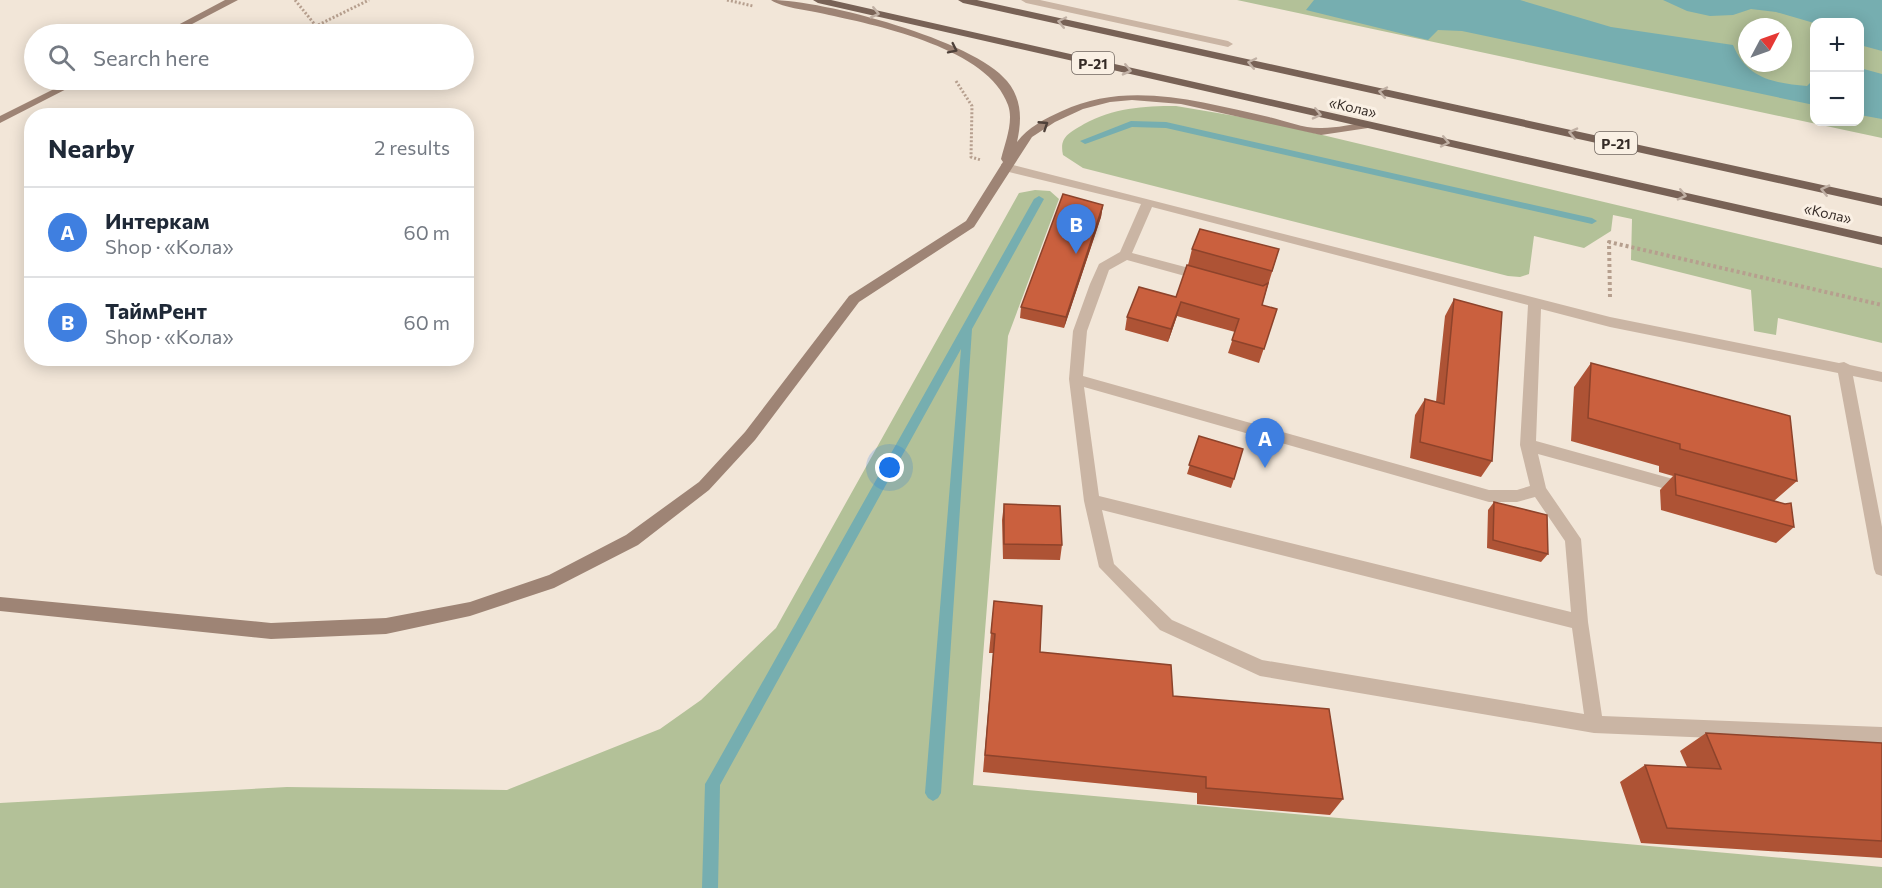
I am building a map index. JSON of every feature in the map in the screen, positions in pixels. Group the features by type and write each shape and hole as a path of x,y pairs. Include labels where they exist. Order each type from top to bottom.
{"main road":[{"name":"«Кола»","path":"818,0 1882,241"},
{"name":"«Кола»","path":"963,0 1882,202"}],"street":[{"path":"186,24 233,0"},
{"path":"776,0 932,39 956,49 990,71 1005,86 1014,104 1014,128 1005,167"},
{"path":"0,120 59,90"},
{"path":"0,604 271,630 386,626 471,609 554,580 632,540 705,486 750,436 854,299 970,224 1028,135 1051,120 1079,107 1110,99 1132,97 1181,100 1321,132 1368,125"}],"lane":[{"path":"1026,0 1228,44"},
{"path":"1005,167 1610,322 1844,367 1882,377"},
{"path":"1148,202 1125,255 1104,267 1097,284 1080,331 1076,379 1092,501 1107,567 1166,625 1260,668 1594,724 1882,736"},
{"path":"1125,255 1214,280"},
{"path":"1536,303 1528,445 1539,490 1573,539 1580,622 1594,724"},
{"path":"1844,367 1882,569"},
{"path":"1076,379 1489,496 1517,496 1539,490"},
{"path":"1528,445 1700,492"},
{"path":"1092,501 1580,622"}],"path":[{"path":"295,0 314,24"},
{"path":"320,24 369,0"},
{"path":"727,0 753,6"},
{"path":"950,72 972,106 971,157 1005,167"},
{"path":"1610,322 1610,242 1882,305"}],"green space":[{"path":"1237,0 1882,0 1882,138 1826,126 1864,126 1864,18 1810,18 1810,123"},
{"path":"1176,106 1259,120 1882,268 1882,343 1778,318 1776,335 1754,331 1751,290 1631,260 1632,219 1613,215 1611,231 1584,248 1534,236 1529,274 1520,277 1508,276 1083,168 1063,155 1062,144 1066,136 1084,124 1106,114 1128,109"},
{"path":"1035,190 1050,191 1059,199 1008,336 973,785 1882,867 1882,888 0,888 0,803 287,787 507,790 660,729 701,700 776,628 1019,193"}],"water":[{"path":"1314,0 1520,0 1611,27 1733,45 1738,54 1738,72 1754,72 1783,83 1807,86 1810,83 1810,104 1462,31 1438,30 1428,40 1306,10"},
{"path":"1663,0 1882,0 1882,51 1864,46 1864,18 1810,18 1810,22 1776,12 1751,9 1733,15 1710,16 1687,11"},
{"path":"1864,69 1882,74 1882,119 1864,116"}],"building":[{"path":"1063,194 1103,205 1066,317 1021,307"},
{"path":"1200,229 1279,249 1272,271 1192,249"},
{"path":"1187,265 1263,286 1268,283 1262,305 1277,309 1264,349 1232,340 1239,319 1181,302 1171,329 1127,317 1139,287 1176,297"},
{"path":"1454,299 1502,312 1492,461 1420,442 1425,399 1444,404"},
{"path":"1591,363 1790,416 1797,481 1680,449 1680,444 1588,418"},
{"path":"1199,436 1243,449 1234,479 1189,465"},
{"path":"1675,474 1785,504 1791,503 1794,527 1676,495"},
{"path":"1494,502 1547,515 1548,554 1493,540"},
{"path":"1004,504 1060,506 1062,545 1004,544"},
{"path":"994,601 1042,606 1040,652 1171,665 1173,696 1329,709 1343,799 1206,788 1206,777 985,755 995,634 991,633"},
{"path":"1706,733 1882,743 1882,841 1667,828 1645,765 1721,769"}],"waterway":[{"path":"1085,141 1131,124 1166,125 1592,221"},
{"path":"710,888 713,784 1039,199"},
{"path":"933,793 968,331"}],"place":[{"name":"ТаймРент","path":"1076,254"},
{"name":"Интеркам","path":"1265,468"}]}
